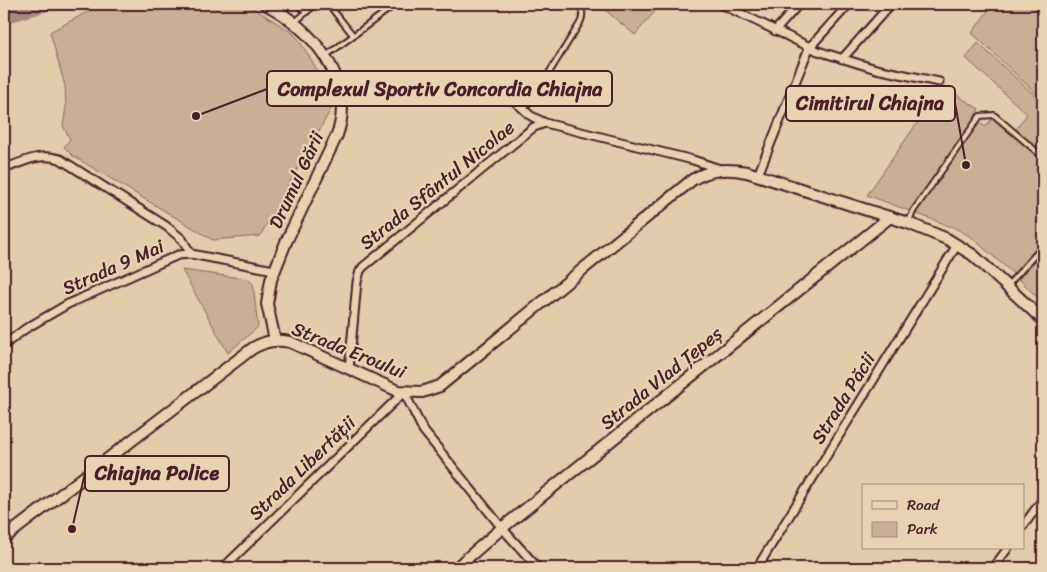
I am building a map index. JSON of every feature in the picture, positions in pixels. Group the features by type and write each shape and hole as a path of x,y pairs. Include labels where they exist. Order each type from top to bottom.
{"main road":[{"name":"Drumul Gării","path":"265,4 295,22 311,37 325,57 336,78 341,97 342,114 340,125 286,242 268,289 267,304 275,340"},
{"path":"720,169 738,170 890,217 957,245 973,255 1043,320"},
{"name":"Strada Eroului","path":"4,538 254,348 265,342 275,340 290,342 388,387 404,392 430,390 440,386 669,199 702,175 720,169"},
{"name":"Strada Vlad Țepeș","path":"456,568 502,528 890,217"}],"street":[{"path":"721,4 809,48 886,71 939,82"},
{"path":"775,31 799,4"},
{"path":"758,176 809,48 849,4"},
{"path":"842,59 891,4"},
{"name":"Strada Sfântul Nicolae","path":"511,98 531,116 545,123 720,169"},
{"name":"Strada Sfântul Nicolae","path":"349,368 356,287 358,276 363,267 534,127 545,123"},
{"path":"4,169 37,157 60,160 166,226 182,239 190,254"},
{"name":"Strada Păcii","path":"757,568 957,245"},
{"name":"Strada 9 Mai","path":"4,345 25,329 68,304 172,257 190,254 274,270"},
{"path":"404,392 423,430 502,528 538,568"},
{"name":"Strada Libertății","path":"223,568 404,392"},
{"path":"1024,525 1043,499"},
{"path":"993,568 1006,550"}],"lane":[{"path":"297,4 306,12"},
{"path":"295,22 316,4"},
{"path":"328,4 353,35"},
{"path":"325,57 396,4"},
{"path":"523,110 539,89 580,23 583,12 582,8 576,4"},
{"path":"908,223 914,210 980,116 994,115 1043,157"},
{"path":"1007,287 1043,246"}],"green space":[{"path":"102,4 247,4 293,33 299,40 335,102 260,236 213,240 73,156 64,147 70,139 63,126 66,107 65,86 50,32"},
{"path":"598,4 661,4 635,35"},
{"path":"993,4 1043,4 1043,100 972,33"},
{"path":"978,43 1043,103 1043,303 1016,276 971,237 955,228 867,195 943,86 979,109 974,118 985,127 993,118 1012,135 1027,114 966,58"},
{"path":"182,270 248,279 253,284 258,327 228,353"}],"waterway":[{"path":"4,16 43,4"}],"place":[{"name":"Complexul Sportiv Concordia Chiajna","path":"196,116"},
{"name":"Cimitirul Chiajna","path":"966,165"},
{"name":"Chiajna Police","path":"72,529"}]}
